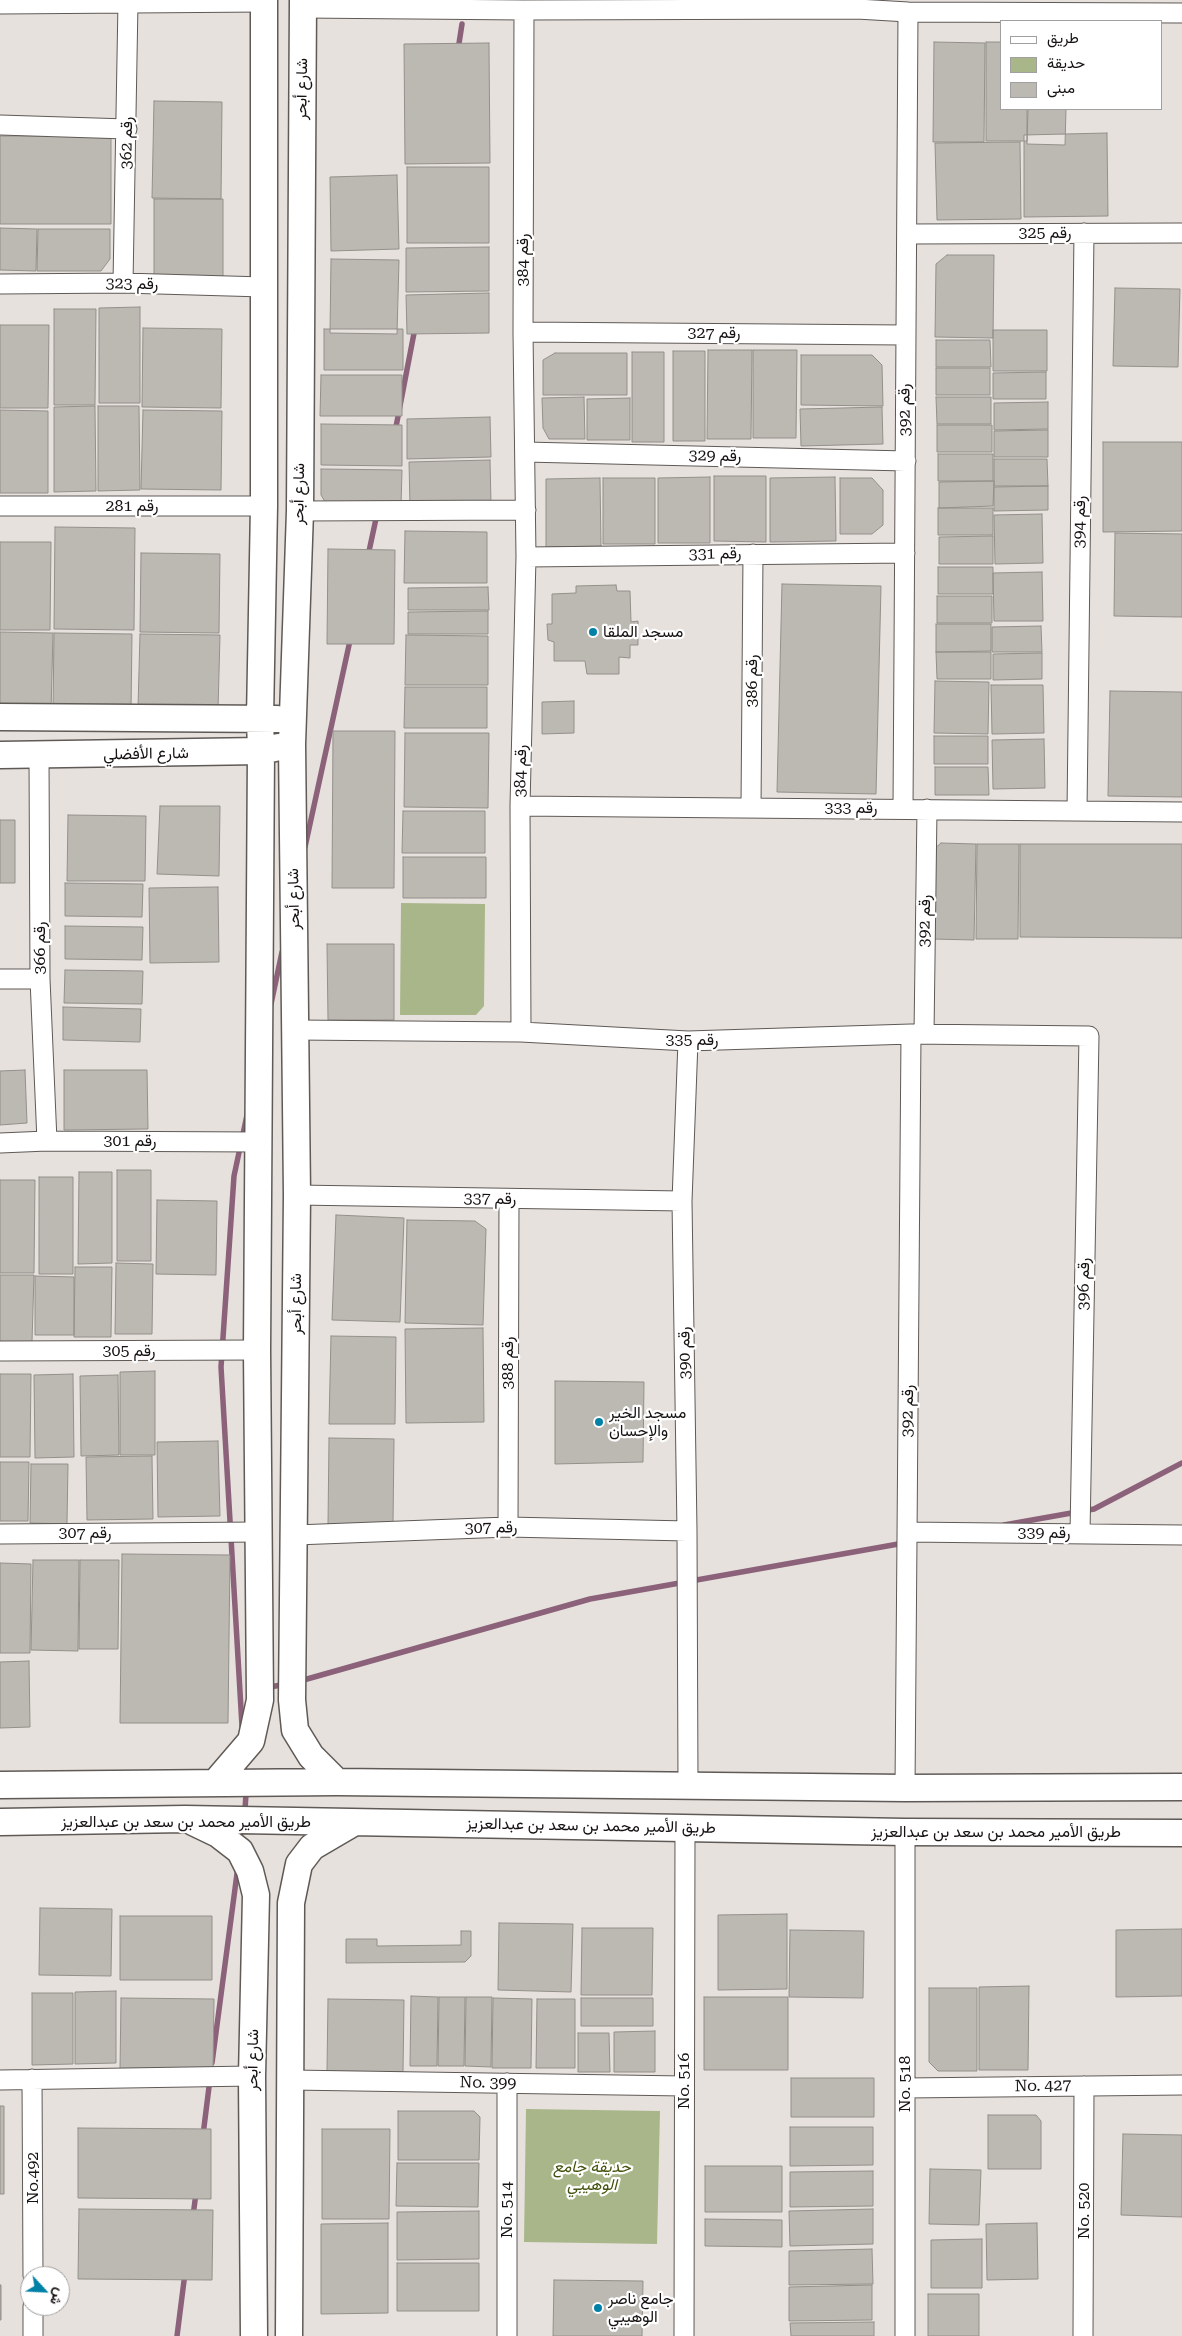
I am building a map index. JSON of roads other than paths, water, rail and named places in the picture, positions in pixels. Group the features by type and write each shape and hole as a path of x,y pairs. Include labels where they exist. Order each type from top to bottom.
{"street":[{"path":"0,4 264,1"},
{"name":"شارع أبحر","path":"215,1783 251,1741 260,1700 257,1350 260,718 264,506 264,1"},
{"name":"رقم 362","path":"123,283 128,2"},
{"path":"303,4 524,10 857,5 908,12 1182,13"},
{"name":"شارع أبحر","path":"303,4 300,511 292,732 297,1195 292,1700 295,1730 311,1756 337,1782"},
{"name":"رقم 384","path":"521,1032 520,806 526,557 523,332 524,10"},
{"name":"رقم 392","path":"903,808 908,12"},
{"path":"0,125 127,128"},
{"name":"رقم 394","path":"1077,811 1084,233"},
{"name":"رقم 325","path":"908,234 1182,233"},
{"name":"رقم 323","path":"0,284 123,283 264,286"},
{"name":"رقم 327","path":"523,332 905,335"},
{"name":"رقم 329","path":"525,452 906,461"},
{"name":"رقم 281","path":"0,506 264,506"},
{"path":"300,511 526,510"},
{"name":"رقم 331","path":"526,557 905,553"},
{"name":"رقم 386","path":"751,808 753,554"},
{"path":"0,717 260,718 292,732"},
{"name":"شارع الأفضلي","path":"0,755 39,756 261,751 292,732"},
{"name":"رقم 366","path":"39,756 40,980 47,1141"},
{"name":"رقم 333","path":"520,806 1182,812"},
{"name":"رقم 392","path":"905,1788 907,1532 918,1034 927,809"},
{"path":"0,979 40,980"},
{"name":"رقم 335","path":"296,1030 521,1032 688,1042 918,1034 1089,1036"},
{"name":"رقم 396","path":"1080,1533 1089,1036"},
{"name":"رقم 390","path":"688,1042 682,1202 687,1531 688,1785"},
{"name":"رقم 301","path":"0,1143 47,1141 259,1142"},
{"name":"رقم 337","path":"297,1195 682,1202"},
{"name":"رقم 388","path":"508,1527 509,1199"},
{"name":"رقم 305","path":"0,1351 257,1350"},
{"name":"رقم 307","path":"295,1535 508,1527 687,1531"},
{"name":"رقم 307","path":"0,1534 260,1532"},
{"name":"رقم 339","path":"907,1532 1182,1535"},
{"path":"260,1700 292,1700"},
{"path":"0,1785 337,1782 905,1788 1182,1787"},
{"name":"شارع أبحر","path":"185,1819 218,1834 240,1851 250,1871 256,1895 252,2076 254,2336"},
{"name":"طريق الأمير محمد بن سعد بن عبدالعزيز","path":"0,1822 185,1819 904,1832 1182,1834"},
{"path":"289,2336 291,1903 299,1864 312,1847 354,1823"},
{"name":"No. 516","path":"684,2336 685,1827"},
{"name":"No. 518","path":"904,1832 905,2336"},
{"path":"255,1926 260,1917 277,1907 287,1913 291,1925"},
{"path":"0,2080 252,2076"},
{"name":"No.492","path":"32,2080 33,2266"},
{"name":"No. 399","path":"291,2080 684,2086"},
{"name":"No. 514","path":"507,2083 507,2336"},
{"name":"No. 427","path":"905,2088 1182,2085"},
{"name":"No. 520","path":"1083,2336 1084,2086"},
{"path":"33,2316 33,2336"}],"waterway":[{"path":"458,50 462,24"},
{"path":"395,432 415,328"},
{"path":"368,556 377,514"},
{"path":"305,847 351,636"},
{"path":"271,1004 282,952"},
{"path":"242,1726 221,1367 234,1176 247,1115"},
{"path":"1004,1525 1094,1509 1182,1463"},
{"path":"300,1681 590,1599 904,1543"},
{"path":"265,1688 286,1684"},
{"path":"245,1809 246,1794"},
{"path":"212,2063 238,1866"},
{"path":"203,2135 210,2079"},
{"path":"193,2216 196,2193"},
{"path":"177,2336 185,2273"}],"place":[{"name":"مسجد الملقا","path":"593,632"},
{"name":"مسجد الخير والإحسان","path":"599,1422"},
{"name":"جامع ناصر الوهيبي","path":"598,2308"}],"park label":[{"name":"حديقة جامع الوهيبي","path":"592,2176"}]}
